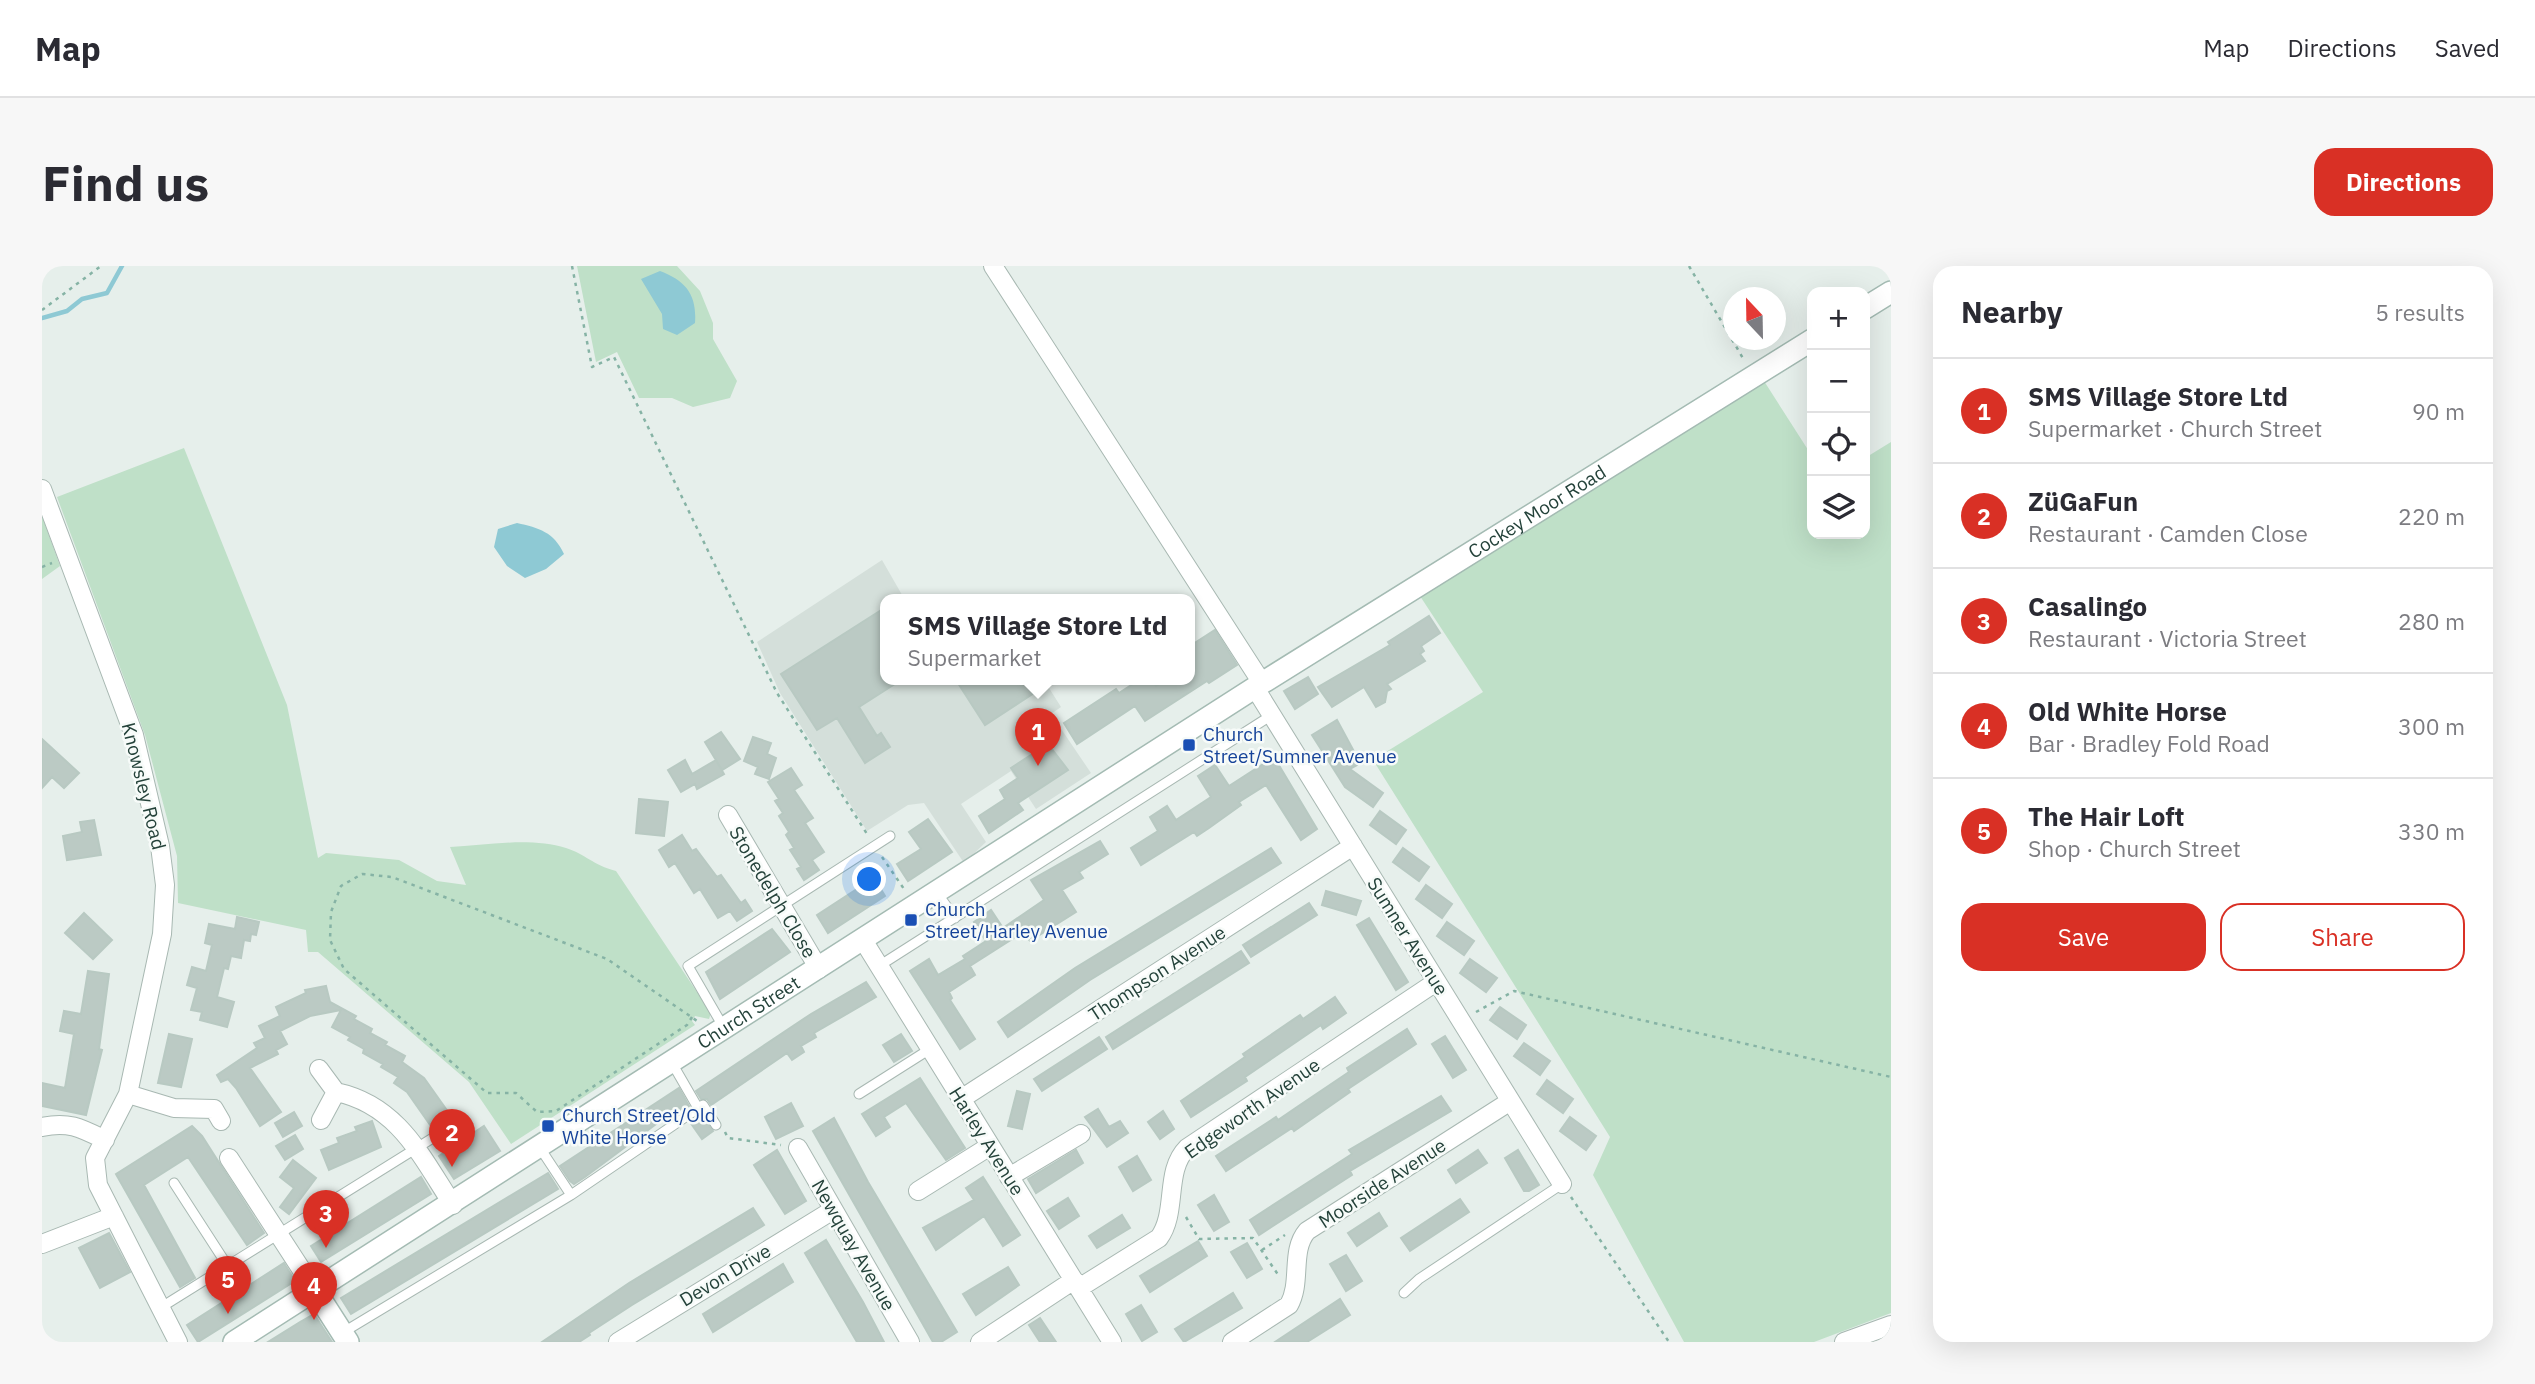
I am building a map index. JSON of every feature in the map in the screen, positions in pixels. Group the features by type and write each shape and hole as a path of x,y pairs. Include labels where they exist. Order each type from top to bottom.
{"main road":[{"path":"1870,305 1891,292"},
{"name":"Cockey Moor Road","path":"1259,686 1807,343"},
{"name":"Church Street","path":"234,1342 453,1205 1259,686"},
{"path":"316,1292 345,1337"}],"street":[{"name":"Sumner Avenue","path":"993,266 1259,686 1272,715 1562,1184"},
{"name":"Knowsley Road","path":"42,489 134,735 160,846 165,885 162,934 128,1094 95,1158 98,1185 178,1342"},
{"name":"Stonedelph Close","path":"726,812 819,969"},
{"name":"Thompson Avenue","path":"961,1099 1353,846"},
{"name":"Harley Avenue","path":"863,940 1112,1342"},
{"name":"Edgeworth Avenue","path":"980,1342 1159,1238 1166,1225 1180,1156 1187,1148 1436,982"},
{"path":"319,1069 336,1092 377,1106 392,1118 453,1205"},
{"path":"321,1120 336,1092"},
{"path":"128,1094 174,1108 214,1109 220,1121"},
{"name":"Moorside Avenue","path":"1294,1297 1299,1244 1307,1231 1509,1102"},
{"path":"42,1127 62,1122 74,1124 105,1140"},
{"path":"1010,1177 1081,1134"},
{"path":"918,1191 990,1146"},
{"name":"Newquay Avenue","path":"798,1148 910,1342"},
{"path":"229,1158 316,1292"},
{"name":"Devon Drive","path":"622,1341 833,1210"},
{"path":"42,1244 114,1216"},
{"path":"1231,1342 1289,1305 1294,1297"},
{"path":"1844,1342 1891,1325"}],"lane":[{"path":"879,966 1272,715"},
{"path":"725,1029 688,966 890,836"},
{"path":"937,893 955,918"},
{"path":"859,1094 930,1049"},
{"path":"673,1063 698,1108"},
{"path":"345,1337 571,1195 703,1105 719,1125"},
{"path":"160,1308 460,1121"},
{"path":"540,1148 571,1195"},
{"path":"174,1183 227,1265"},
{"path":"1404,1293 1419,1279 1562,1184"}],"path":[{"path":"42,310 101,266"},
{"path":"572,266 593,367 614,357 776,694 916,906"},
{"path":"1689,266 1753,376"},
{"path":"362,874 392,877 607,960 692,1017 687,1025 556,1111 537,1112 516,1093 487,1093 344,969 330,940 331,912 341,886 362,874"},
{"path":"1460,1021 1514,991 1891,1077"},
{"path":"719,1125 728,1138 798,1148"},
{"path":"1562,1184 1669,1342"},
{"path":"1172,1193 1199,1239 1253,1238 1294,1297"}],"shaded area":[{"path":"882,560 902,594 880,594 880,685 1047,685 1061,707 1051,714 1091,773 1036,809 1011,771 961,804 986,842 964,863 924,803 908,805 867,831 780,693 757,642"}],"green space":[{"path":"577,266 677,266 700,291 713,323 713,339 737,381 730,398 693,407 672,398 639,398 617,352 596,362"},
{"path":"1764,381 1807,448 1807,539 1870,539 1870,455 1891,442 1891,1313 1814,1342 1684,1342 1593,1175 1610,1137 1373,760 1483,692 1420,596"},
{"path":"184,448 287,705 318,858 326,853 399,860 437,881 466,885 450,847 523,842 573,850 616,871 711,1013 709,1019 695,1016 692,1021 695,1025 511,1144 469,1082 318,952 308,952 306,930 178,903 177,856 145,735 57,497"},
{"path":"42,516 60,566 42,579"}],"water":[{"path":"660,271 677,280 692,297 695,323 677,335 663,329 662,314 641,279"},
{"path":"517,523 545,532 556,541 564,554 546,569 525,578 507,566 494,547 498,529"}],"building":[{"path":"880,611 880,685 893,685 859,707 877,736 881,733 890,747 865,763 837,718 817,730 781,674"},
{"path":"1429,616 1440,633 1421,646 1424,651 1420,654 1425,661 1387,684 1391,689 1387,691 1385,702 1376,707 1364,687 1332,707 1318,687 1390,645 1388,642"},
{"path":"1215,630 1237,665 1145,721 1135,706 1077,744 1064,723 1116,689 1119,693 1131,685 1195,685 1195,643"},
{"path":"1308,677 1318,694 1295,709 1284,691"},
{"path":"959,685 1046,685 985,725"},
{"path":"1337,720 1358,759 1355,760 1357,765 1350,769 1383,793 1373,807 1345,787 1312,735"},
{"path":"721,732 740,759 722,770 705,742"},
{"path":"753,737 771,743 767,754 776,758 769,779 755,774 758,767 744,761"},
{"path":"42,739 79,773 64,788 52,777 42,788"},
{"path":"1048,744 1068,770 1018,803 1023,810 989,833 979,816 1005,799 1000,790 1018,778 1011,768"},
{"path":"1274,757 1317,829 1301,840 1266,785 1239,802 1241,805 1197,836 1194,832 1141,865 1131,848 1158,831 1150,817 1167,806 1176,820 1211,797 1198,776 1215,765 1229,786"},
{"path":"685,760 692,774 716,760 724,774 697,789 695,784 681,792 668,770"},
{"path":"791,768 802,785 794,790 813,818 805,823 824,852 812,860 819,870 804,880 797,869 801,867 790,850 794,848 786,835 789,832 779,816 783,813 775,801 779,799 768,782"},
{"path":"639,799 668,802 664,836 636,833"},
{"path":"1380,811 1406,830 1396,844 1370,825"},
{"path":"928,819 952,852 908,881 897,864 921,849 909,832"},
{"path":"94,820 101,855 67,860 63,836 82,832 80,822"},
{"path":"682,835 692,851 696,849 717,877 721,875 741,903 745,900 752,911 737,921 730,911 718,918 700,889 694,893 675,863 669,867 659,850"},
{"path":"1100,841 1108,854 1079,872 1083,878 1062,890 1076,912 1030,941 1023,932 970,966 975,975 949,992 952,998 950,1000 975,1039 960,1049 910,971 929,959 938,975 965,959 963,956 986,941 974,922 991,910 1003,928 1044,900 1031,880"},
{"path":"1271,848 1281,863 1090,980 1008,1037 998,1022 1075,968"},
{"path":"1403,848 1429,867 1419,881 1393,862"},
{"path":"874,878 885,896 828,933 817,915"},
{"path":"1426,885 1452,904 1442,918 1416,899"},
{"path":"1326,891 1361,901 1356,915 1322,905"},
{"path":"1309,903 1317,915 1251,957 1243,945"},
{"path":"84,913 112,940 93,959 65,933"},
{"path":"237,917 259,922 256,935 251,934 250,941 244,940 241,958 231,956 228,969 224,968 217,997 234,1002 227,1027 200,1020 202,1012 191,1010 197,988 187,985 192,967 206,971 212,945 205,943 209,924 235,929"},
{"path":"1369,918 1408,982 1396,990 1357,925"},
{"path":"1447,922 1474,941 1464,955 1437,936"},
{"path":"772,929 790,952 720,999 706,972"},
{"path":"1241,951 1249,963 1113,1049 1106,1037"},
{"path":"1470,959 1497,978 1486,992 1460,973"},
{"path":"88,971 109,974 99,1049 102,1050 86,1115 42,1106 42,1083 65,1088 74,1034 60,1031 64,1011 81,1014"},
{"path":"866,982 876,997 814,1033 816,1037 801,1046 804,1052 792,1060 787,1053 711,1105 707,1099 701,1099 696,1091 811,1014"},
{"path":"326,986 330,1002 356,1016 354,1019 372,1029 370,1033 405,1056 402,1062 424,1078 451,1116 433,1129 407,1092 394,1083 398,1077 381,1067 383,1064 363,1053 364,1049 348,1040 350,1037 332,1027 341,1010 310,1016 280,1031 287,1044 276,1050 278,1054 250,1068 281,1112 260,1126 236,1088 228,1079 221,1082 217,1075 257,1048 254,1043 265,1038 259,1026 280,1016 276,1007 306,993 305,990"},
{"path":"1335,997 1346,1013 1323,1029 1321,1025 1245,1077 1247,1081 1191,1117 1181,1101 1300,1015 1303,1019"},
{"path":"1500,1007 1526,1025 1517,1039 1490,1020"},
{"path":"1407,1029 1416,1044 1348,1089 1350,1092 1294,1131 1292,1128 1226,1171 1216,1156 1276,1117 1278,1120 1349,1072 1347,1068"},
{"path":"169,1034 192,1039 181,1087 158,1083"},
{"path":"901,1034 912,1051 894,1062 883,1045"},
{"path":"1445,1036 1466,1070 1453,1078 1432,1044"},
{"path":"1099,1037 1107,1049 1042,1091 1034,1079"},
{"path":"1524,1043 1550,1061 1540,1075 1514,1056"},
{"path":"920,1078 965,1148 946,1160 906,1103 884,1117 890,1127 876,1136 862,1114"},
{"path":"1547,1080 1573,1099 1563,1113 1537,1094"},
{"path":"679,1088 689,1106 682,1111 679,1107 574,1184 570,1181 560,1166"},
{"path":"1017,1091 1030,1094 1022,1129 1008,1126"},
{"path":"1441,1096 1451,1111 1350,1171 1352,1175 1259,1235 1250,1220 1352,1154 1349,1150"},
{"path":"791,1103 803,1126 776,1139 765,1117"},
{"path":"1098,1109 1109,1127 1120,1121 1128,1133 1107,1147 1085,1117"},
{"path":"1163,1111 1174,1129 1160,1139 1148,1122"},
{"path":"294,1112 302,1126 283,1137 275,1123"},
{"path":"701,1115 713,1131 702,1139 690,1122"},
{"path":"1570,1117 1596,1136 1586,1150 1560,1131"},
{"path":"834,1118 868,1182 957,1332 941,1342 933,1342 813,1131"},
{"path":"372,1121 381,1147 329,1170 321,1150 339,1143 337,1138 357,1131 355,1127"},
{"path":"192,1126 202,1136 264,1233 247,1245 188,1157 144,1185 195,1278 180,1287 116,1174"},
{"path":"484,1126 500,1151 454,1179 439,1156"},
{"path":"295,1135 303,1149 285,1160 276,1146"},
{"path":"777,1150 806,1201 785,1214 754,1165"},
{"path":"1076,1150 1083,1163 1036,1193 1028,1179"},
{"path":"1478,1150 1487,1163 1456,1183 1448,1170"},
{"path":"1518,1150 1539,1185 1529,1191 1524,1191 1505,1158"},
{"path":"1137,1156 1151,1180 1133,1191 1119,1167"},
{"path":"293,1160 316,1178 289,1214 280,1207 294,1188 280,1177"},
{"path":"548,1173 558,1189 351,1314 341,1298"},
{"path":"421,1177 431,1194 321,1262 311,1246"},
{"path":"983,1177 1020,1235 1003,1246 984,1216 936,1250 923,1228 974,1200 966,1188"},
{"path":"1214,1195 1229,1222 1214,1231 1198,1205"},
{"path":"1068,1198 1079,1216 1059,1229 1047,1211"},
{"path":"1460,1199 1469,1212 1410,1251 1401,1238"},
{"path":"753,1208 764,1225 632,1305 579,1342 542,1342 629,1283"},
{"path":"1379,1213 1387,1226 1357,1246 1348,1233"},
{"path":"1122,1215 1130,1228 1097,1248 1089,1236"},
{"path":"109,1233 130,1272 100,1288 79,1248"},
{"path":"826,1240 884,1342 857,1342 805,1253"},
{"path":"1198,1241 1207,1256 1150,1292 1140,1276"},
{"path":"1247,1243 1262,1269 1247,1278 1231,1252"},
{"path":"1346,1255 1362,1281 1346,1291 1330,1264"},
{"path":"284,1263 295,1281 198,1342 187,1325"},
{"path":"783,1264 793,1282 713,1332 703,1314"},
{"path":"1008,1267 1019,1285 976,1315 963,1294"},
{"path":"1233,1293 1242,1308 1184,1342 1175,1329"},
{"path":"1340,1299 1350,1315 1307,1342 1275,1342"},
{"path":"1141,1305 1157,1332 1142,1341 1126,1314"},
{"path":"314,1314 332,1342 268,1342 300,1322"},
{"path":"1040,1318 1056,1342 1040,1342 1029,1325"}],"waterway":[{"path":"42,318 67,311 82,299 107,293 122,266"}],"place":[{"name":"Church Street/Sumner Avenue","path":"1189,745"},
{"name":"SMS Village Store Ltd","path":"1038,766"},
{"name":"Church Street/Harley Avenue","path":"911,920"},
{"name":"Church Street/Old White Horse","path":"548,1126"},
{"name":"ZüGaFun","path":"452,1167"},
{"name":"Casalingo","path":"326,1248"},
{"name":"The Hair Loft","path":"228,1314"},
{"name":"Old White Horse","path":"314,1320"}]}
